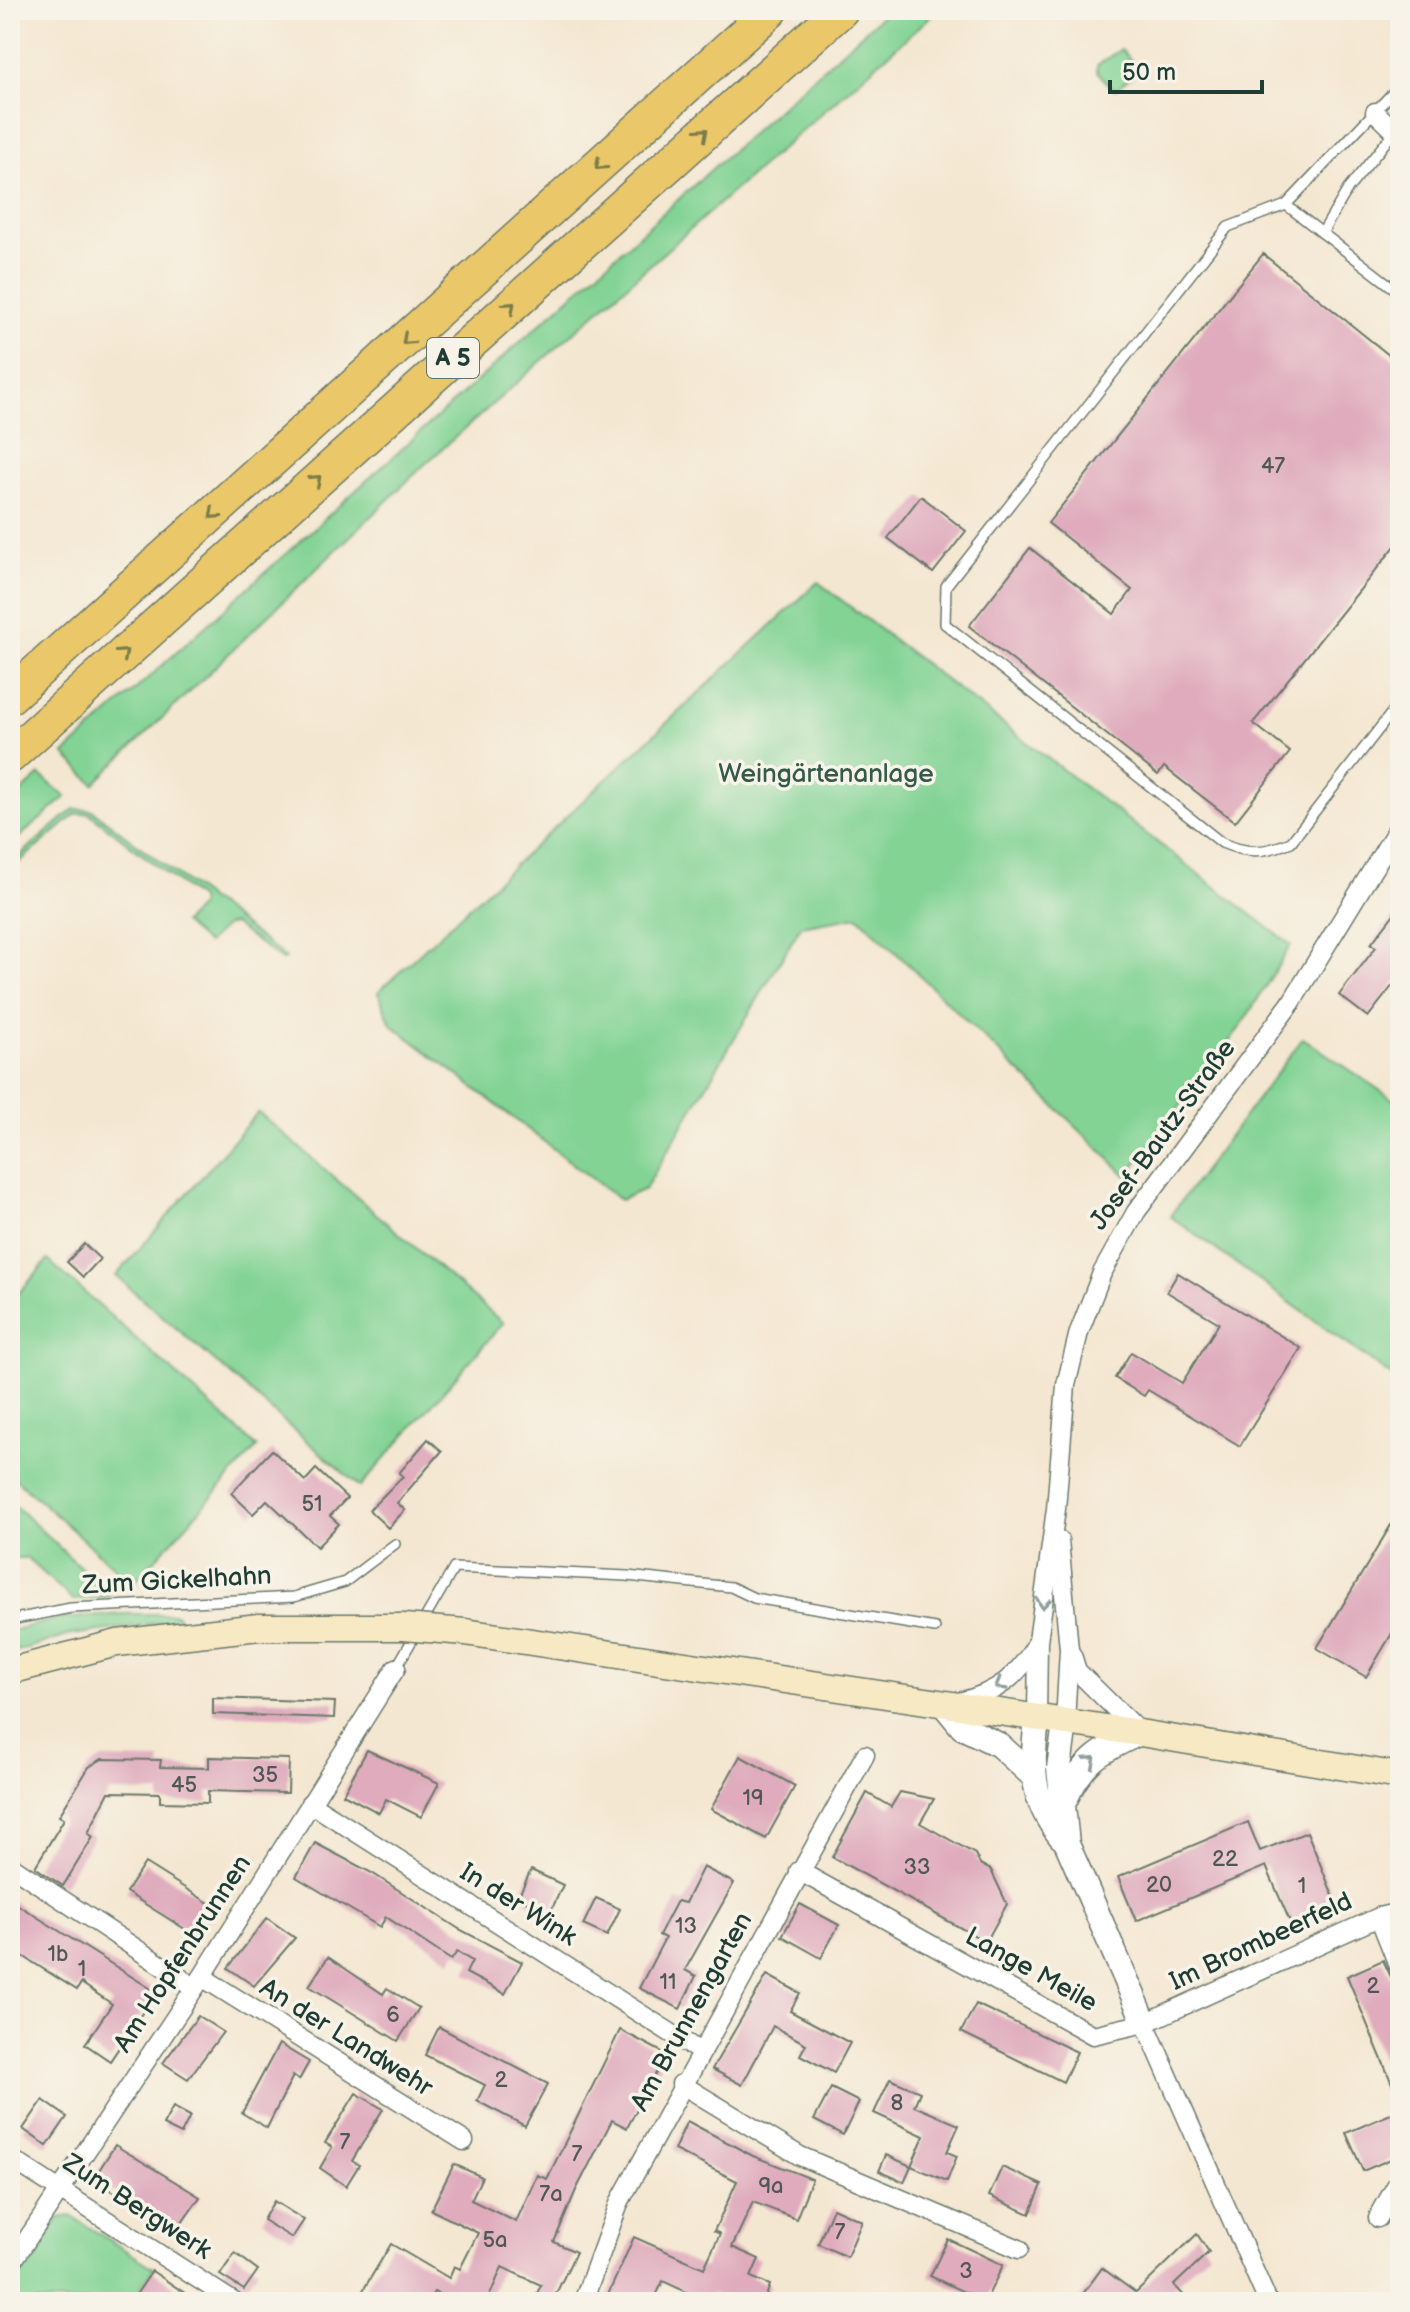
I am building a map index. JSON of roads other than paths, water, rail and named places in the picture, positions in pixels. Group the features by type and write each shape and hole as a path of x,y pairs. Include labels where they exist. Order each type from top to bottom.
{"highway":[{"name":"A 5","path":"10,696 771,10"},
{"name":"A 5","path":"10,756 841,10"}],"main road":[{"path":"10,1671 117,1643 149,1639 259,1627 404,1627 465,1632 1140,1733 1400,1776"}],"street":[{"path":"1375,112 1397,134"},
{"name":"Josef-Bautz-Straße","path":"1031,1774 1037,1719 1038,1641 1056,1509 1066,1385 1079,1332 1102,1273 1136,1212 1291,1003 1399,830"},
{"name":"Josef-Bautz-Straße","path":"1056,1509 1069,1649 1059,1768 1067,1844"},
{"name":"Josef-Bautz-Straße","path":"1038,1641 1022,1670 1003,1686 977,1698 944,1705 962,1727 999,1745 1031,1774 1051,1824 1067,1844 1145,2023"},
{"name":"Josef-Bautz-Straße","path":"1069,1649 1077,1671 1140,1733"},
{"name":"Am Hopfenbrunnen","path":"10,2265 198,1982 396,1668"},
{"path":"1062,1808 1076,1774 1088,1762 1106,1748 1140,1733"},
{"name":"Am Brunnengarten","path":"583,2302 620,2201 699,2051 865,1755"},
{"name":"In der Wink","path":"310,1803 699,2051"},
{"name":"An der Landwehr","path":"10,1865 464,2141"},
{"name":"Lange Meile","path":"799,1871 1093,2035 1145,2023"},
{"name":"Im Brombeerfeld","path":"1145,2023 1379,1917 1400,1912"},
{"path":"1379,1917 1400,1970"},
{"path":"1145,2023 1268,2302"},
{"path":"681,2084 800,2156 1019,2249"},
{"name":"Zum Bergwerk","path":"10,2158 234,2302"},
{"path":"1378,2218 1400,2179"}],"lane":[{"path":"1400,85 1310,175 1286,205 1228,227 946,586 945,624 1222,843 1243,852 1267,852 1291,842 1400,702"},
{"path":"1322,233 1348,189 1397,134"},
{"path":"1286,205 1400,293"},
{"name":"Zum Gickelhahn","path":"10,1620 71,1608 294,1597 345,1582 395,1544"},
{"path":"396,1668 454,1568 627,1576 731,1587 754,1598 935,1628"}],"park label":[{"name":"Weingärtenanlage","path":"826,774"}]}
